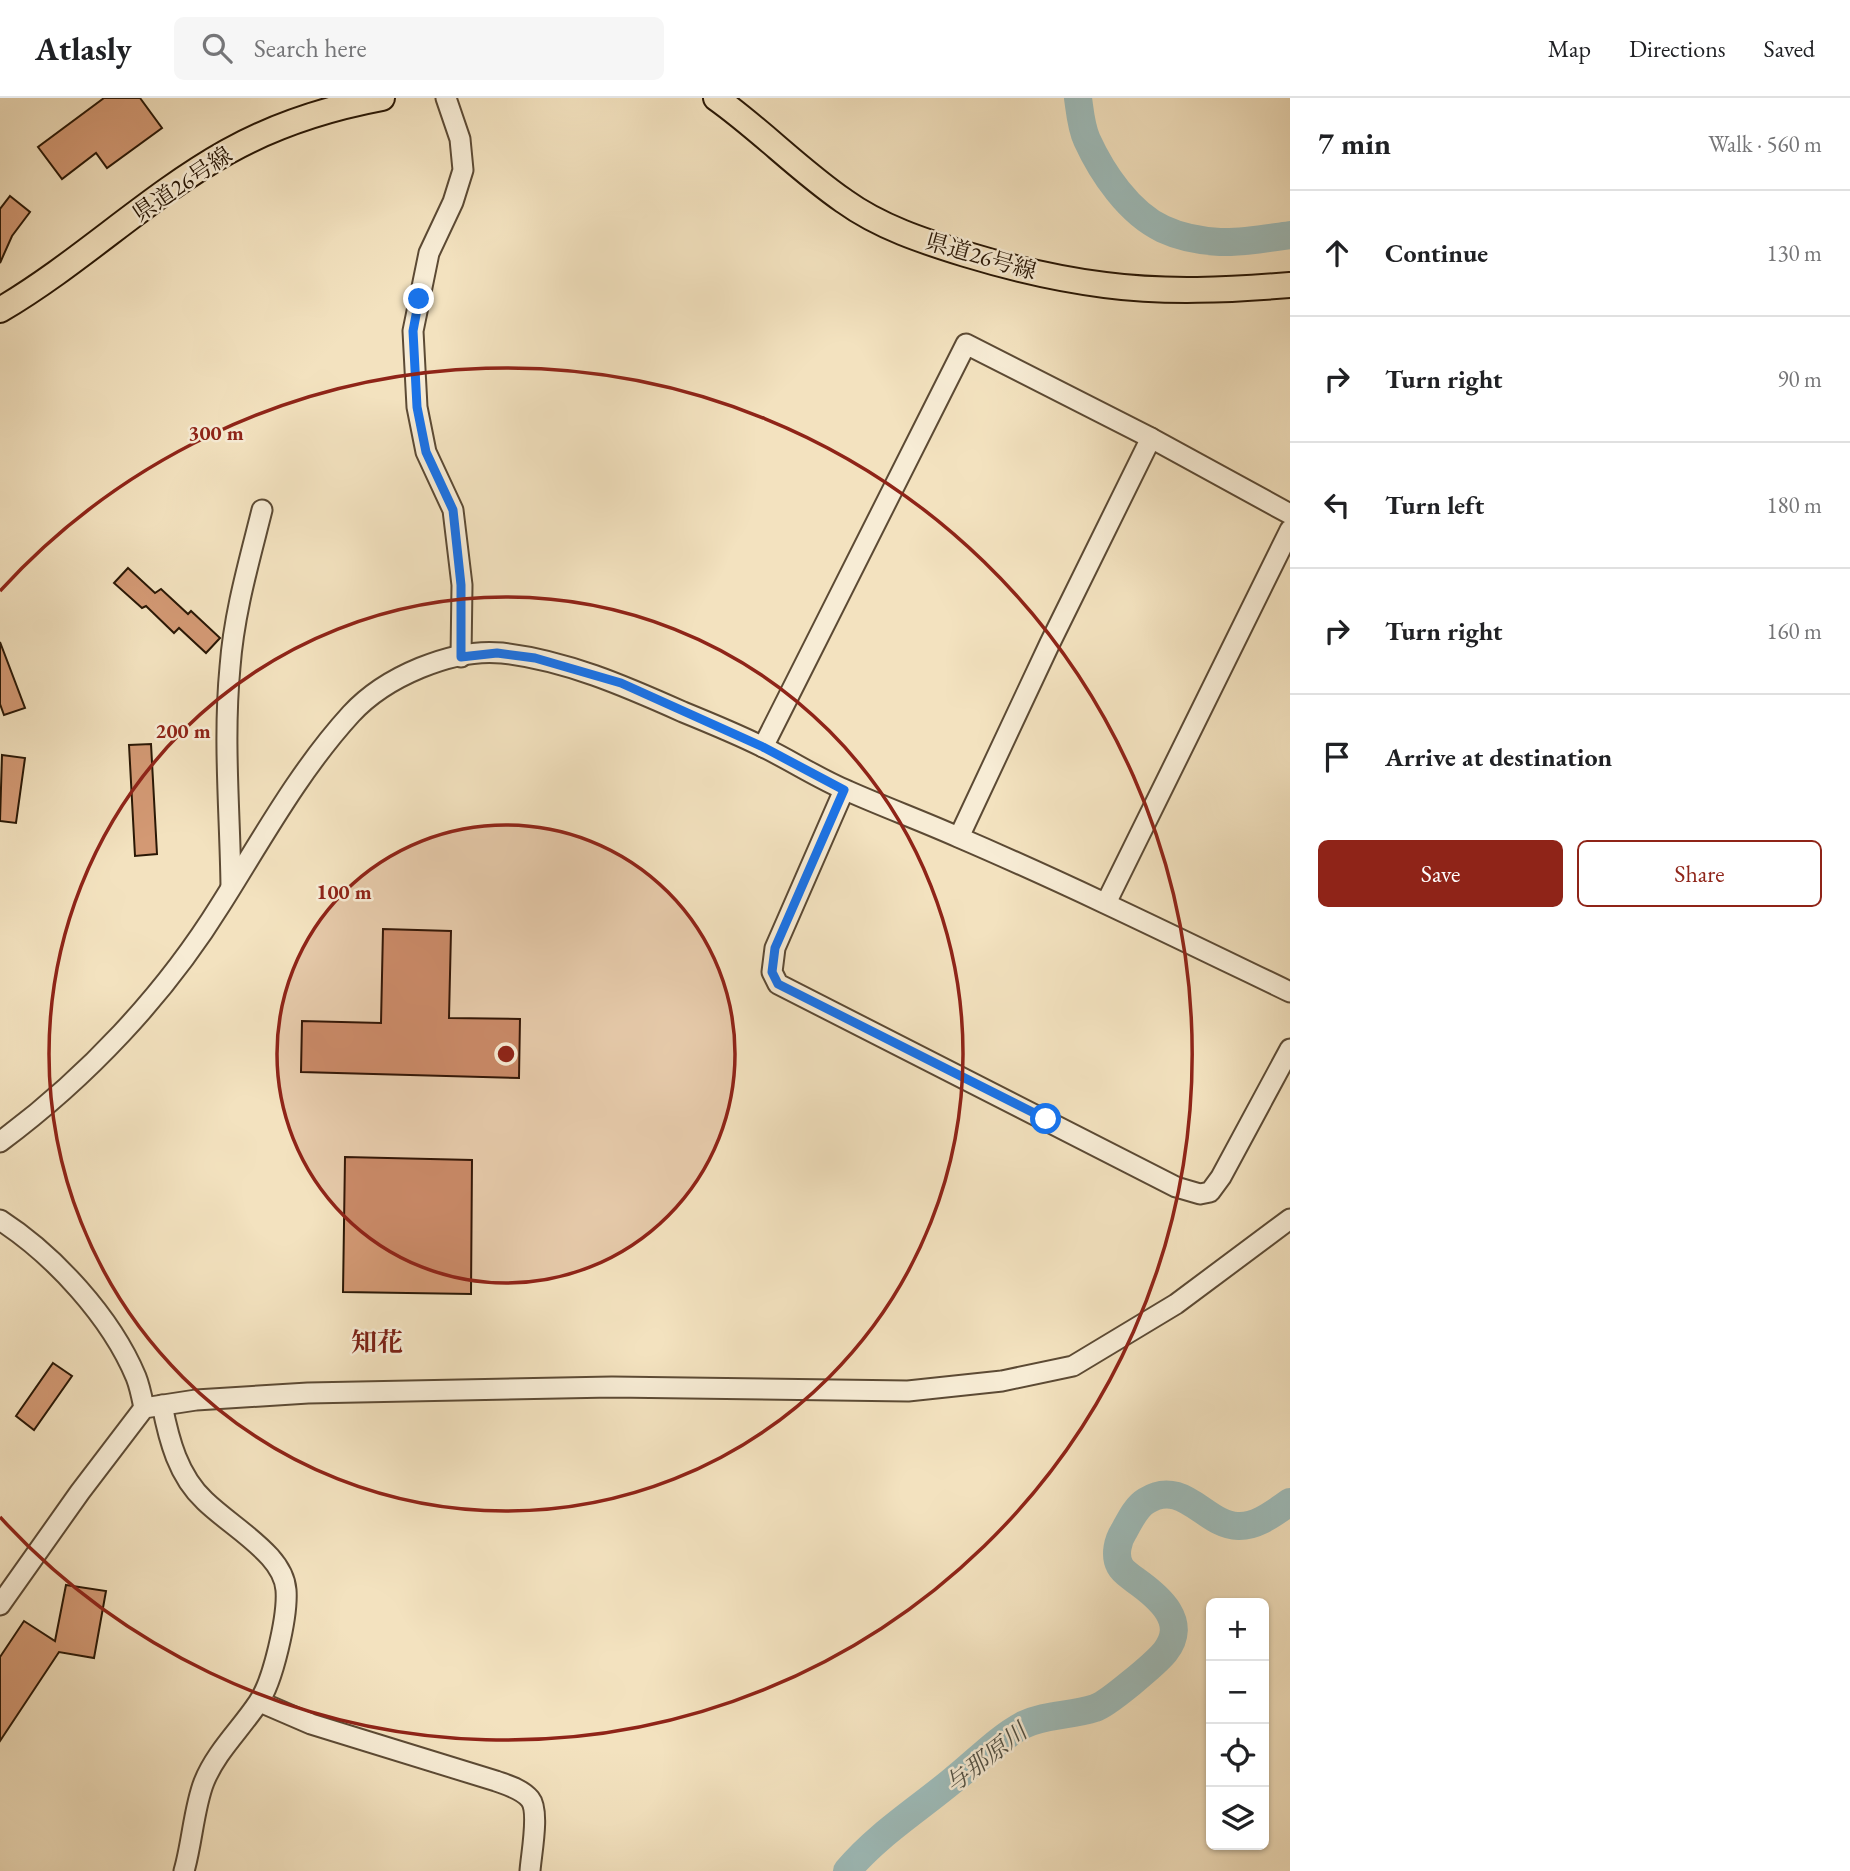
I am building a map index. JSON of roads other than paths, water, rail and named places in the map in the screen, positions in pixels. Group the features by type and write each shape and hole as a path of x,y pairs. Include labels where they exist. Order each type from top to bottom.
{"main road":[{"name":"県道26号線","path":"0,310 228,151 282,125 382,98"},
{"name":"県道26号線","path":"716,98 759,130 844,202 897,231 951,250 1006,266 1107,285 1211,289 1290,285"}],"lane":[{"path":"446,98 460,139 463,170 453,202 429,253 413,331 417,407 426,452 453,510 461,585 461,657"},
{"path":"763,747 966,344 1151,438 1290,514"},
{"path":"959,837 1050,643 1151,438"},
{"path":"231,887 226,760 230,667 239,601 262,510"},
{"path":"1106,903 1290,530"},
{"path":"0,1142 41,1112 138,1015 184,959 285,800 317,755 354,711 382,689 415,669 461,657 497,653 535,658 621,683 763,747 844,790 959,837 1106,903 1290,992"},
{"path":"844,790 775,948 772,972 778,984 1176,1187 1200,1194 1210,1192 1221,1177 1290,1049"},
{"path":"4,1593 80,1492 153,1407 196,1400 308,1393 612,1387 908,1391 1002,1381 1073,1366 1176,1304 1290,1219"},
{"path":"0,1220 18,1231 62,1272 97,1310 153,1407 188,1480 203,1499 245,1531 280,1569 286,1589 277,1653 260,1702 227,1741 204,1782 184,1871"},
{"path":"260,1702 311,1724 496,1781 524,1793 532,1801 535,1812 530,1871"}],"waterway":[{"path":"1078,98 1085,135 1100,166 1128,203 1151,222 1177,234 1213,241 1246,241 1290,235"},
{"name":"与那原川","path":"847,1871 884,1835 1013,1731 1041,1719 1086,1711 1101,1705 1132,1683 1165,1652 1172,1641 1174,1630 1168,1611 1153,1594 1123,1570 1117,1557 1122,1535 1142,1504 1159,1495 1171,1495 1183,1498 1226,1524 1245,1526 1259,1521 1290,1502"}],"district":[{"name":"知花","path":"377,1342"}]}
